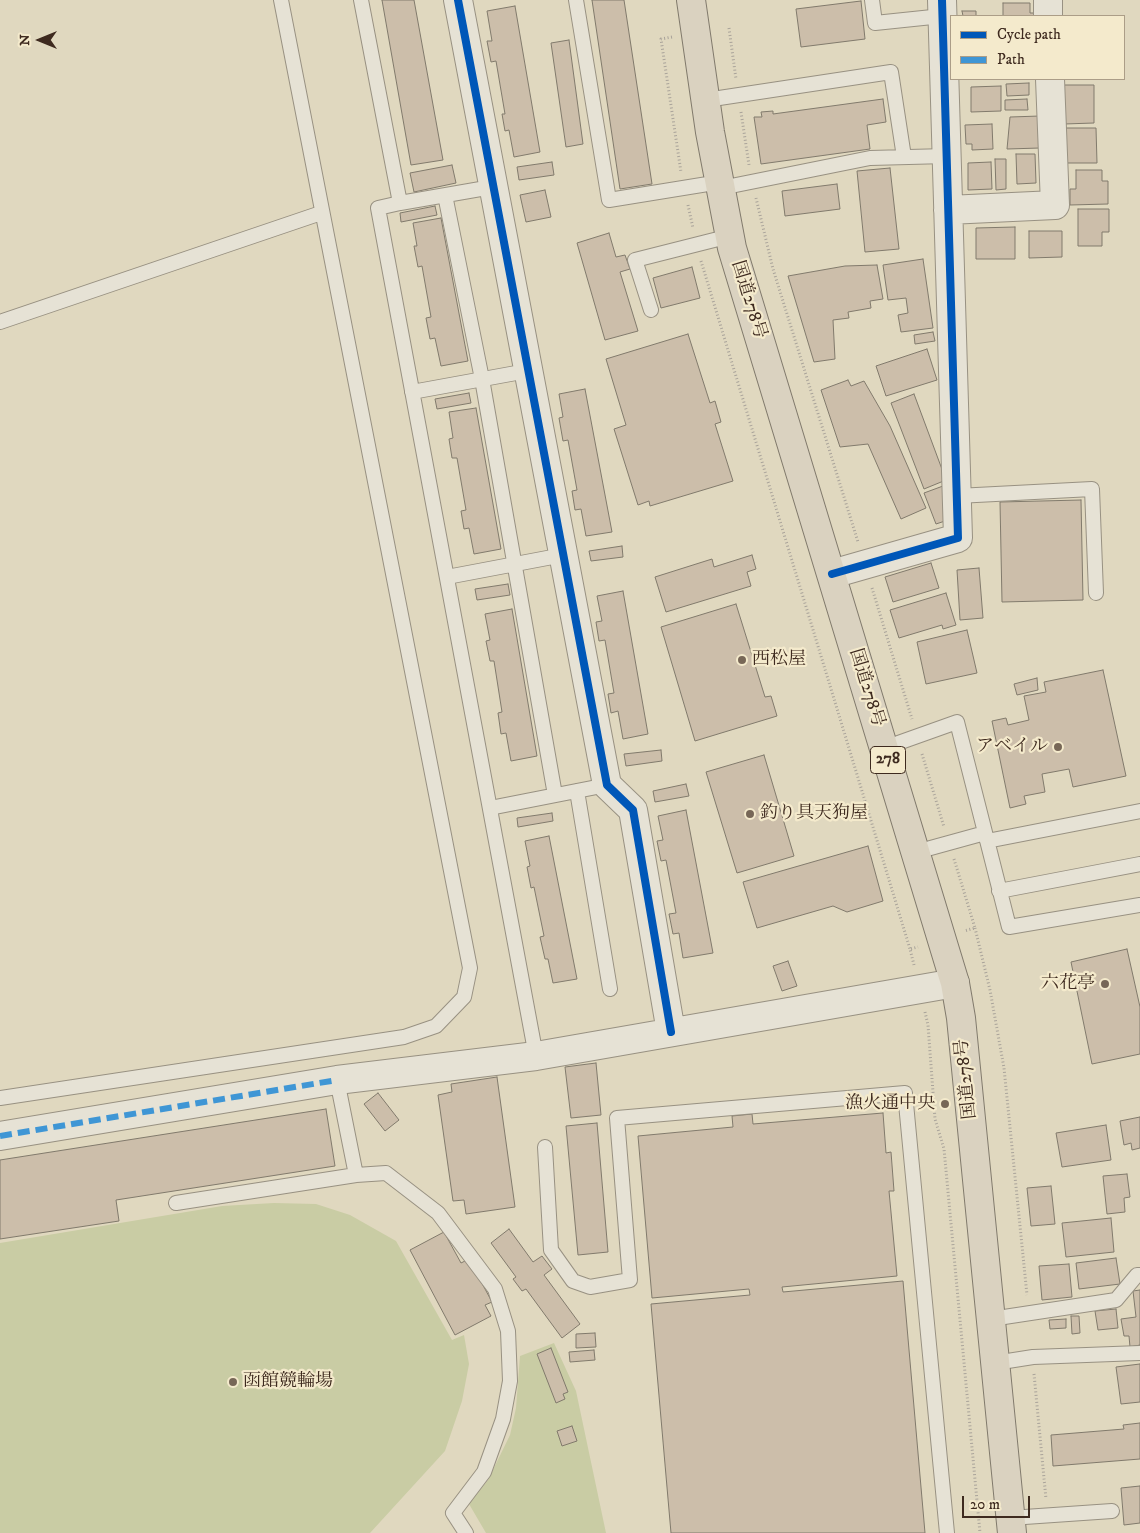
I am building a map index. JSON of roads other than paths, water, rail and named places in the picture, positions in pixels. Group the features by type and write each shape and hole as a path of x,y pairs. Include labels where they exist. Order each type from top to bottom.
{"highway":[{"name":"国道278号","path":"691,0 720,185 730,236 955,983 961,1018 1011,1526"}],"street":[{"path":"458,0 607,785 634,810 672,1032"},
{"path":"1048,0 1048,15"},
{"path":"832,574 958,538 942,8"},
{"path":"948,210 1055,205 1050,80"},
{"path":"0,1136 337,1080 536,1056 955,983"}],"lane":[{"path":"0,1098 404,1037 436,1026 464,997 470,968 321,213 281,0"},
{"path":"361,0 400,204"},
{"path":"576,0 609,200 752,181 870,158 947,156"},
{"path":"872,0 875,23 942,8"},
{"path":"706,100 891,72 904,157"},
{"path":"492,187 378,208 536,1056"},
{"path":"445,195 482,379 516,564 555,795"},
{"path":"0,322 321,213"},
{"path":"651,310 635,260 730,236"},
{"path":"412,392 527,371"},
{"path":"956,496 1092,489 1096,593"},
{"path":"447,577 562,555"},
{"path":"884,748 957,722 1009,927 1140,905"},
{"path":"490,808 607,785"},
{"path":"577,791 610,989"},
{"path":"916,852 949,842 1140,810"},
{"path":"999,891 1140,864"},
{"path":"337,1080 356,1175"},
{"path":"545,1147 551,1250 573,1281 590,1287 630,1280 617,1118 905,1094 947,1533"},
{"path":"176,1203 356,1175 386,1173 438,1213 495,1289 508,1331 510,1381 503,1419 484,1472 453,1513 466,1533"},
{"path":"991,1319 1116,1300 1137,1275 1140,1275"},
{"path":"995,1363 1033,1357 1140,1353"},
{"path":"1011,1526 1048,1516 1112,1511"}],"place":[{"name":"西松屋","path":"742,660"},
{"name":"アベイル","path":"1058,747"},
{"name":"釣り具天狗屋","path":"750,814"},
{"name":"六花亭","path":"1105,984"},
{"name":"漁火通中央","path":"945,1104"},
{"name":"函館競輪場","path":"233,1382"}]}
